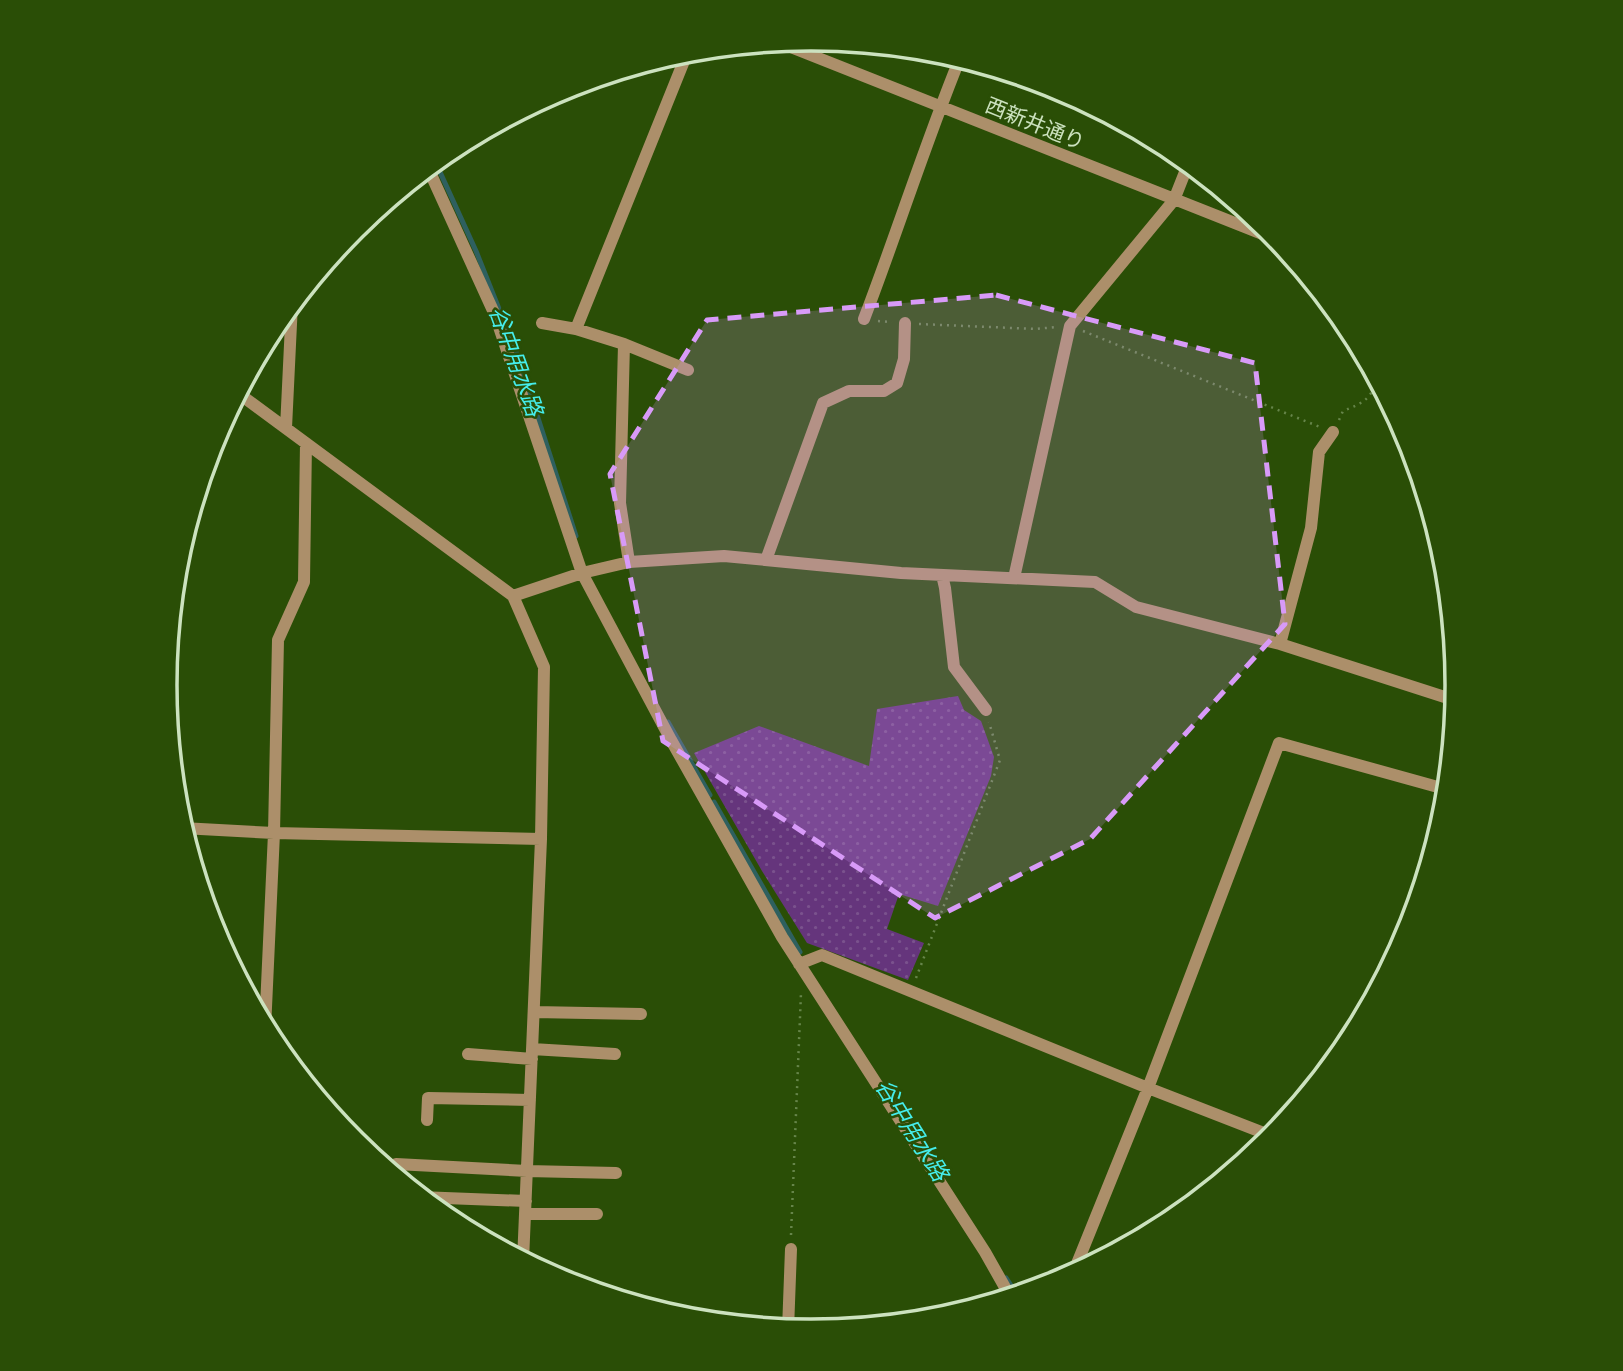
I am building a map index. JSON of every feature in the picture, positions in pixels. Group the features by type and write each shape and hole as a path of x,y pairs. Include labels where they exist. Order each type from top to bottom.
{"street":[{"name":"西新井通り","path":"801,51 1254,231"},
{"path":"576,329 683,64"},
{"path":"864,320 956,68"},
{"path":"1014,578 1070,326 1174,200 1185,173"},
{"path":"432,177 495,315 582,573 671,740 782,937 978,1240 1007,1290"},
{"path":"286,428 291,323"},
{"path":"542,323 576,329 624,344 688,370"},
{"path":"766,560 823,403 849,391 884,391 897,383 904,359 905,323"},
{"path":"624,344 620,503 629,562"},
{"path":"246,398 513,596 544,667 541,839 524,1251"},
{"path":"1280,644 1311,528 1319,452 1333,432"},
{"path":"266,1009 274,833 278,640 304,582 306,443"},
{"path":"513,596 582,573 629,562 724,556 901,573 1095,582 1136,607 1280,644 1446,697"},
{"path":"942,575 954,667 986,710"},
{"path":"1078,1261 1148,1088 1279,743 1438,787"},
{"path":"193,829 541,839"},
{"path":"799,964 822,955 1262,1132"},
{"path":"534,1012 641,1014"},
{"path":"468,1054 614,1054"},
{"path":"427,1120 428,1098 530,1100"},
{"path":"396,1164 616,1173"},
{"path":"438,1198 597,1214"},
{"path":"788,1319 791,1249"}],"path":[{"path":"864,320 1036,329 1070,326 1333,432 1343,411 1362,403 1373,391"},
{"path":"911,991 1000,760 986,710"},
{"path":"791,1249 801,985 799,964"}],"highlighted area":[{"path":"996,295 1255,363 1285,624 1090,839 935,918 663,741 610,474 707,320"}],"shaded area":[{"path":"958,696 964,710 981,721 994,757 991,776 938,906 899,894 887,929 924,943 908,980 807,943 694,753 759,726 869,766 877,709"}],"waterway":[{"name":"谷中用水路","path":"440,172 476,251 519,359 576,536"},
{"name":"谷中用水路","path":"668,722 710,795"},
{"name":"谷中用水路","path":"714,802 800,952"},
{"name":"谷中用水路","path":"1006,1278 1013,1288"}]}
